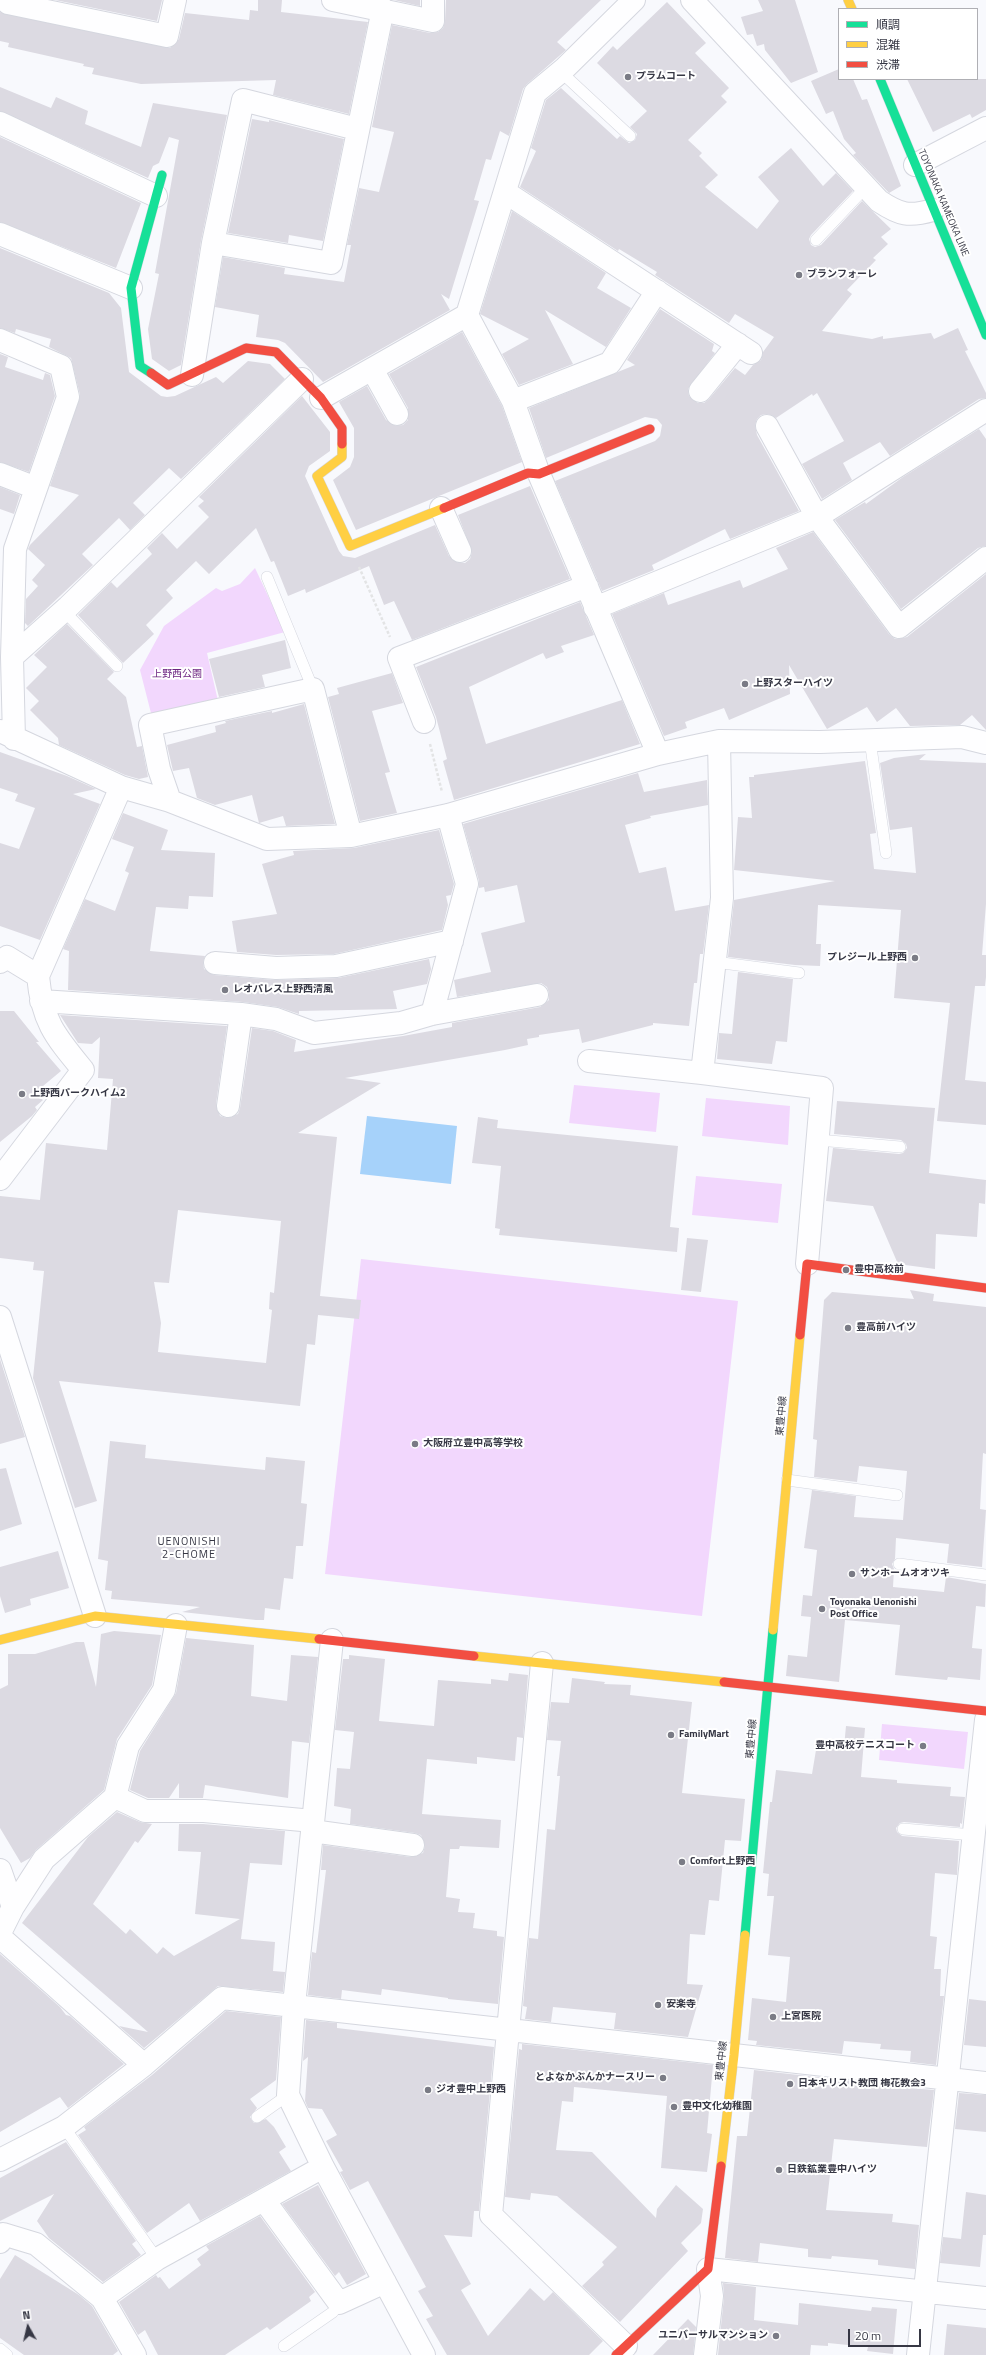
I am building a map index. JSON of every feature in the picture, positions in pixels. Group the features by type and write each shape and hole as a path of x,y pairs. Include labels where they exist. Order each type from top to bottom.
{"street":[{"path":"6,2 167,36 175,0"},
{"path":"333,0 433,20 433,0"},
{"path":"321,398 467,316 535,93 561,72 634,0"},
{"path":"692,0 879,201 896,213 917,214 933,210"},
{"path":"213,243 331,263 357,129 383,9"},
{"name":"TOYONAKA KAMEOKA LINE","path":"880,80 933,210 986,334"},
{"path":"192,375 213,243 243,100 357,129"},
{"path":"0,123 156,196"},
{"path":"915,165 986,128"},
{"path":"162,175 131,288 140,366 168,386 246,348 276,352 321,398 342,428 342,457 317,476 350,546 528,473 539,474 650,429"},
{"path":"505,192 744,349 700,391"},
{"path":"0,234 131,288"},
{"path":"513,401 610,363 657,291"},
{"path":"467,316 513,401 539,474 658,754"},
{"path":"0,340 61,366 68,397 15,549 12,657 7,735 121,787 170,801 267,839 351,836 448,815 658,754 719,742 962,737 986,743"},
{"path":"372,369 397,414"},
{"path":"12,657 64,611 302,379"},
{"path":"596,608 817,517 986,410"},
{"path":"767,426 817,517 899,627 986,558"},
{"path":"0,474 36,488"},
{"path":"441,508 460,551"},
{"path":"424,722 399,658 587,586"},
{"path":"170,801 159,769 150,726 313,689 351,836"},
{"path":"702,1073 722,898 719,742"},
{"path":"0,1179 83,1070 63,1045 45,1017 41,1002 38,976 121,787"},
{"path":"432,1014 467,884 448,815"},
{"path":"215,963 276,968 336,966 452,941"},
{"path":"0,962 6,957 38,976"},
{"path":"41,1002 241,1014 276,1020 314,1033 400,1023 432,1014 537,995"},
{"path":"228,1106 241,1014"},
{"path":"588,1061 822,1088 807,1264 986,1288"},
{"name":"東豊中線","path":"708,2269 734,2055 807,1264"},
{"path":"1,1327 95,1616"},
{"path":"0,1640 95,1616 767,1686 986,1711"},
{"path":"0,1933 13,1907 44,1859 115,1797 128,1746 164,1690 176,1624"},
{"path":"332,1640 294,2005 288,2095 323,2167 424,2355"},
{"path":"542,1663 490,2215 621,2350 708,2269 925,2290 986,2298"},
{"path":"918,2355 986,1720"},
{"path":"115,1797 145,1811 204,1811 313,1826 413,1845"},
{"path":"0,1870 13,1907"},
{"path":"0,1938 144,2065"},
{"path":"0,2160 64,2126 144,2065 222,1998 986,2083"},
{"path":"102,2298 158,2259 323,2167"},
{"path":"264,2200 339,2303 385,2282"},
{"path":"0,2242 3,2234 36,2244 102,2298 135,2355"},
{"path":"705,2355 712,2296 708,2269"}],"lane":[{"path":"561,72 630,136"},
{"path":"816,240 866,187"},
{"path":"267,577 313,689"},
{"path":"64,611 117,666"},
{"path":"870,740 886,853"},
{"path":"715,962 799,973"},
{"path":"818,1140 900,1147"},
{"path":"787,1480 897,1495"},
{"path":"899,1564 986,1575"},
{"path":"902,1829 974,1835"},
{"path":"257,2117 288,2095"},
{"path":"64,2126 158,2259"},
{"path":"284,2346 333,2312 339,2303"},
{"path":"0,2349 7,2355"}],"path":[{"path":"350,546 399,658"},
{"path":"424,722 448,815"}],"green space":[{"name":"上野西公園","path":"255,568 285,632 207,653 218,701 152,717 140,670 164,626 216,588 222,591 240,584"},
{"path":"574,1085 660,1093 656,1132 569,1123"},
{"path":"706,1098 790,1106 788,1145 702,1136"},
{"path":"696,1176 782,1184 778,1223 692,1215"},
{"path":"361,1259 738,1301 702,1616 325,1574"},
{"name":"豊中高校テニスコート","path":"882,1724 968,1732 964,1769 879,1760"}],"water":[{"path":"367,1116 457,1126 451,1184 360,1174"}],"building":[{"path":"55,0 162,0 157,21"},
{"path":"258,0 282,0 281,12 368,22 349,114 273,95 276,80 141,84 92,74 94,68 83,66 84,64 8,47 9,43 0,41 0,12 170,48 179,39 185,13 249,20 250,10 258,11"},
{"path":"394,0 420,0 420,6"},
{"path":"446,0 601,0 557,42 566,50 523,89 509,136 500,131 491,160 486,159 474,200 479,201 449,299 441,294 450,310 323,382 285,343 278,340 256,337 259,315 215,307 223,257 285,268 284,274 344,282 351,245 347,245 359,188 379,192 394,132 372,127 392,25 430,33 438,32 443,28 445,21"},
{"path":"758,0 795,0 818,72 791,83 765,50 764,44 757,46 753,34 747,35 741,17 763,11"},
{"path":"667,2 706,43 695,53 729,88 721,96 727,102 688,140 702,153 699,156 718,175 705,187 757,229 779,201 758,177 791,148 823,186 836,173 853,191 811,235 809,239 811,245 815,247 821,245 862,201 891,229 881,237 888,244 873,258 876,260 847,290 852,294 822,331 872,339 883,336 883,339 931,333 934,339 958,328 968,350 965,351 986,393 986,398 979,399 890,456 880,442 843,463 852,480 822,499 802,464 844,441 817,393 813,396 812,394 776,418 768,414 761,415 757,419 755,425 757,435 799,511 730,539 725,529 652,565 654,570 602,591 555,481 655,441 660,436 662,425 657,419 645,417 546,458 529,408 635,365 627,360 660,309 714,344 712,351 715,353 688,389 689,396 698,403 704,403 709,399 735,368 745,375 753,365 761,360 763,352 774,337 735,314 729,323 655,275 657,272 619,249 618,251 520,187 536,151 531,148 546,100 561,88 617,139 620,136 629,143 635,140 637,134 630,127 647,111 597,63 613,46 617,50"},
{"path":"838,69 838,80 853,80 862,100 867,99 901,186 889,193 853,155 856,153 844,139 833,111 826,114 811,81"},
{"path":"986,79 986,110 972,118 970,114 933,132 907,80"},
{"path":"0,87 51,108 56,97 88,111 85,124 141,147 153,103 227,115 201,241 181,365 169,371 152,359 148,329 159,274 155,273 179,140 169,137 159,163 153,166 148,178 0,111"},
{"path":"252,119 269,122 269,120 344,139 323,241 289,235 288,243 228,233"},
{"path":"0,137 141,203 116,268 0,222"},
{"path":"512,211 606,273 597,288 631,308 606,347 545,310 573,364 519,385 502,354 529,339 480,314"},
{"path":"0,248 109,293 121,308 129,372 161,396 175,396 216,377 223,383 248,361 270,364 285,379 181,479 169,468 133,503 145,515 130,530 119,518 82,554 93,565 28,626 25,623 26,599 38,586 32,580 45,565 28,549 30,545 79,495 50,486 80,395 71,358 49,347 51,339 16,329 15,333 0,328"},
{"path":"462,332 502,406 522,462 356,530 333,480 350,467 354,457 354,428 339,402 367,386 386,420 396,426 403,425 408,420 408,408 389,374"},
{"path":"0,354 8,357 5,367 43,380 45,373 50,375 55,396 29,472 0,462"},
{"path":"302,396 330,432 330,451 309,466 305,476 339,551 343,556 355,558 435,525 449,556 458,563 465,563 470,559 472,552 458,515 530,486 570,579 412,640 394,601 384,605 369,566 306,593 305,589 288,596 274,561 271,562 256,528 209,574 196,561 166,590 173,598 146,625 154,634 123,663 78,615 111,582 117,588 152,554 147,548 162,533 177,549 209,517 198,506 204,501 199,497"},
{"path":"979,429 986,439 986,546 978,548 901,609 835,520 865,502 866,504 903,477"},
{"path":"0,487 20,495 14,514 0,509"},
{"path":"813,532 889,634 895,639 907,637 986,574 986,730 972,715 960,725 910,726 896,708 877,722 867,707 827,729 789,665 790,694 729,720 724,708 685,722 687,728 664,736 612,614 664,593 668,605 740,580 743,588 788,569 776,548"},
{"path":"580,602 594,635 561,646 564,652 546,659 543,653 469,687 486,744 622,700 640,744 454,800 443,761 447,759 436,717 416,667"},
{"path":"67,624 114,672 107,679 126,697 137,747 142,746 148,777 139,779 125,775 59,745 58,738 30,710 39,701 26,688 47,667 34,655"},
{"path":"285,640 291,668 262,675 265,687 219,697 209,659"},
{"path":"392,673 403,703 372,711 390,772 385,773 397,813 360,821 328,697 339,694 337,688"},
{"path":"304,704 335,824 286,826 283,816 259,823 252,795 215,805 197,798 189,768 173,771 167,745 216,732 215,726 226,723 225,721 272,711 272,713"},
{"path":"0,752 67,776 96,789 73,794 100,804 40,940 0,926 0,843 19,849 35,808 15,801 18,794 0,788"},
{"path":"926,754 919,760 986,763 986,904 982,955 986,955 986,977 985,986 975,986 965,1080 986,1082 986,1125 937,1121 950,1003 894,998 901,910 818,905 816,944 821,944 820,966 795,965 728,957 734,900 835,881 734,870 738,817 752,818 749,777 754,777 754,775 865,761 876,833 870,834 874,869 916,873 912,827 890,830 880,763 894,758"},
{"path":"638,773 644,792 707,780 708,805 650,816 651,818 625,825 639,873 666,867 675,911 709,905 703,954 700,954 697,983 694,983 689,1026 653,1023 653,1025 582,1043 579,1029 539,1035 539,1037 527,1039 528,1045 345,1078 381,1083 298,1133 337,1137 320,1296 361,1300 359,1319 318,1315 315,1345 307,1344 300,1406 59,1381 97,1501 75,1508 33,1378 44,1271 33,1270 34,1262 0,1258 0,1196 40,1200 46,1143 107,1150 113,1079 98,1078 100,1037 92,1044 78,1043 60,1015 227,1026 216,1104 220,1116 227,1118 238,1114 240,1108 252,1028 273,1031 296,1040 294,1052 403,1036 452,1027 452,1023 540,1007 549,1000 547,987 541,983 457,997 454,980 491,972 481,933 525,922 517,885 485,892 484,887 479,888 479,881 463,824","holes":["178,1210 281,1221 274,1293 270,1292 269,1309 272,1310 266,1363 158,1352 161,1323 154,1282 169,1283"]},
{"path":"123,813 168,830 161,850 215,853 213,897 189,896 188,909 156,907 150,951 205,956 203,962 204,969 214,975 275,980 338,978 429,959 431,969 427,984 393,991 397,1009 299,1011 299,1014 278,1007 243,1002 68,990 69,951 63,949 85,899 115,911 129,873 125,871 134,847 112,839"},
{"path":"439,830 454,884 451,895 446,896 448,905 442,930 334,954 276,955 237,952 232,921 277,914 262,864 294,855 293,851 354,848"},
{"path":"738,972 793,979 787,1042 776,1041 772,1064 717,1059 719,1033 732,1034"},
{"name":"上野西パークハイム2","path":"0,1011 14,1011 39,1042 36,1042 61,1071 43,1086 48,1091 40,1098 43,1100 35,1107 37,1110 32,1116 0,1142"},
{"path":"837,1101 935,1108 929,1173 986,1180 985,1204 979,1203 977,1237 936,1234 935,1269 898,1264 873,1206 826,1201 833,1148 899,1154 903,1153 907,1148 906,1144 901,1140 834,1134"},
{"path":"478,1117 498,1120 497,1128 678,1146 670,1227 679,1228 677,1252 499,1235 500,1229 495,1228 501,1166 472,1163"},
{"path":"687,1238 708,1240 701,1292 681,1290"},
{"path":"910,1290 934,1294 933,1301 986,1307 986,1454 983,1453 980,1509 986,1510 982,1567 947,1563 949,1544 896,1538 895,1559 892,1564 894,1569 893,1587 944,1592 946,1577 986,1584 985,1607 976,1606 972,1648 982,1649 980,1680 948,1677 947,1680 895,1675 900,1625 845,1620 839,1682 786,1676 788,1655 807,1657 811,1617 801,1616 803,1595 812,1596 817,1550 804,1548 812,1490 856,1496 854,1517 903,1520 907,1471 859,1466 857,1482 814,1477 817,1440 813,1439 824,1300 832,1292 914,1299"},
{"path":"0,1359 25,1437 0,1444"},
{"path":"110,1441 146,1445 145,1458 265,1470 266,1457 305,1461 301,1503 307,1504 303,1546 296,1546 293,1579 284,1578 280,1610 265,1608 264,1620 256,1620 182,1612 200,1607 111,1599 112,1591 105,1590 108,1561 98,1559"},
{"path":"6,1468 22,1524 0,1531 0,1469"},
{"path":"58,1551 69,1588 30,1599 31,1605 5,1613 0,1596 0,1567"},
{"path":"114,1631 161,1635 152,1685 117,1739 104,1790 36,1850 30,1858 21,1863 0,1828 0,1689 8,1685 8,1654 35,1654 76,1642 84,1642 96,1687 101,1634"},
{"path":"186,1638 254,1645 251,1696 287,1701 291,1655 318,1657 309,1743 292,1741 288,1798 205,1785 203,1798 179,1798 179,1783 169,1798 148,1798 130,1790 140,1751 176,1693"},
{"path":"349,1655 385,1659 379,1721 434,1726 438,1680 491,1684 491,1679 508,1681 509,1673 528,1675 523,1738 517,1737 515,1761 477,1757 477,1764 427,1759 422,1814 501,1820 499,1848 460,1846 459,1849 450,1849 446,1897 460,1899 458,1912 475,1913 473,1928 497,1931 497,1936 504,1937 498,2004 448,1999 382,1989 381,1995 342,1990 341,1999 308,1995 312,1952 316,1953 326,1870 321,1870 323,1845 411,1857 423,1853 425,1846 421,1835 415,1833 350,1824 351,1809 334,1806 337,1768 350,1769 354,1732 335,1730 343,1659 349,1659"},
{"path":"572,1678 605,1682 604,1684 631,1685 630,1695 692,1702 682,1793 745,1799 741,1841 725,1840 719,1901 709,1900 705,1935 690,1934 687,1984 703,1985 688,2037 614,2029 616,2013 553,2007 551,2022 525,2019 527,2007 523,2006 529,1938 538,1939 547,1829 555,1830 560,1776 557,1776 561,1741 547,1740 551,1702 569,1703"},
{"path":"846,1726 865,1728 861,1777 897,1780 897,1783 951,1787 950,1796 965,1797 962,1824 960,1823 960,1827 904,1822 900,1823 896,1828 897,1832 902,1836 959,1841 957,1875 935,1873 930,1936 937,1937 934,1969 941,1969 940,1996 944,1996 936,2065 910,2062 911,2051 880,2049 881,2044 844,2041 842,2054 756,2045 757,2041 748,2040 752,1998 786,2002 790,1957 768,1955 774,1896 767,1896 769,1874 763,1873 770,1802 772,1802 776,1770 812,1774 817,1744 844,1747"},
{"path":"117,1812 140,1822 152,1824 138,1843 135,1841 93,1904 126,1934 130,1929 157,1954 163,1947 174,1956 240,1919 195,1914 201,1852 178,1851 179,1824 203,1824 285,1831 282,1865 250,1863 241,1939 275,1942 273,1971 285,1972 283,1992 218,1986 144,2048 119,2026 148,2032 22,1923 88,1837"},
{"path":"0,1954 60,2007 66,2015 70,2016 124,2064 68,2108 60,2097 0,2132"},
{"path":"969,1999 986,2001 986,2047 964,2045"},
{"path":"226,2011 281,2017 276,2080 250,2099 257,2108 250,2117 254,2123 266,2119 274,2127 286,2147 279,2152 291,2171 200,2221 189,2203 147,2233 78,2135 86,2130 84,2127 152,2075"},
{"path":"306,2020 337,2023 337,2028 494,2047 479,2211 474,2211 472,2237 444,2235 471,2284 461,2290 488,2336 530,2288 544,2301 553,2292 603,2341 589,2355 447,2355 426,2319 433,2316 418,2291 426,2287 368,2181 350,2190 340,2172 343,2171 326,2141 337,2135 322,2109 308,2108 305,2101 308,2057 303,2061"},
{"path":"522,2044 713,2065 707,2133 712,2134 707,2172 661,2168 667,2096 574,2087 573,2102 562,2101 556,2150 592,2152 656,2218 657,2209 676,2185 703,2209 701,2223 681,2243 688,2251 620,2322 582,2286 604,2265 602,2262 617,2247 557,2196 531,2193 530,2200 505,2197 519,2049 522,2050"},
{"path":"754,2070 861,2082 861,2084 934,2090 927,2147 834,2139 826,2210 893,2214 892,2222 919,2225 915,2269 878,2265 878,2260 832,2256 831,2259 808,2257 808,2249 760,2243 758,2262 725,2258 737,2136 747,2136"},
{"path":"959,2093 986,2095 986,2132 955,2129"},
{"path":"66,2142 136,2241 132,2244 141,2255 103,2282 49,2238 37,2221 54,2194 0,2221 0,2178"},
{"path":"318,2185 366,2274 347,2285 339,2272 335,2276 282,2204"},
{"path":"966,2192 986,2195 986,2235 983,2235 980,2267 940,2263 943,2237 961,2239"},
{"path":"260,2216 315,2292 309,2297 311,2301 270,2330 267,2327 225,2355 158,2355 145,2330 138,2335 119,2302 156,2275 158,2278 160,2277 169,2289 201,2265 197,2259 209,2250 206,2246"},
{"path":"15,2255 79,2295 92,2306 118,2351 113,2355 24,2355 0,2338 0,2279"},
{"path":"723,2283 756,2287 754,2320 798,2325 799,2303 871,2311 872,2307 897,2309 893,2354 867,2351 868,2347 828,2343 828,2346 811,2345 810,2355 718,2355 724,2297"},
{"path":"688,2319 696,2327 693,2355 653,2355"},
{"path":"947,2324 986,2328 986,2355 944,2355"}],"traffic: fast":[{"path":"880,80 986,335"},
{"path":"151,373 140,366 131,288 162,175"},
{"path":"745,1935 773,1630"}],"traffic: slow":[{"path":"848,0 852,8"},
{"path":"342,444 342,457 317,476 350,546 444,508"},
{"path":"773,1630 800,1335"},
{"path":"0,1640 95,1616 319,1639"},
{"path":"474,1656 724,1682"},
{"path":"721,2166 734,2055 745,1935"}],"traffic: jam":[{"path":"151,373 168,385 246,348 276,352 321,398 342,428 342,444"},
{"path":"444,508 528,473 539,474 650,429"},
{"path":"800,1335 807,1264 986,1288"},
{"path":"319,1639 474,1656"},
{"path":"724,1682 986,1711"},
{"path":"616,2355 708,2269 721,2166"}],"place":[{"name":"プラムコート","path":"628,77"},
{"name":"ブランフォーレ","path":"799,275"},
{"name":"上野スターハイツ","path":"745,684"},
{"name":"プレジール上野西","path":"915,958"},
{"name":"レオパレス上野西清風","path":"225,990"},
{"name":"上野西パークハイム2","path":"22,1094"},
{"name":"豊中高校前","path":"846,1270"},
{"name":"豊高前ハイツ","path":"848,1328"},
{"name":"大阪府立豊中高等学校","path":"415,1444"},
{"name":"サンホームオオツキ","path":"852,1574"},
{"name":"Toyonaka Uenonishi Post Office","path":"822,1609"},
{"name":"FamilyMart","path":"671,1735"},
{"name":"豊中高校テニスコート","path":"923,1746"},
{"name":"Comfort上野西","path":"682,1862"},
{"name":"安楽寺","path":"658,2005"},
{"name":"上宮医院","path":"773,2017"},
{"name":"とよなかぶんかナースリー","path":"663,2078"},
{"name":"日本キリスト教団 梅花教会3","path":"790,2084"},
{"name":"ジオ豊中上野西","path":"428,2090"},
{"name":"豊中文化幼稚園","path":"674,2107"},
{"name":"日鉄鉱業豊中ハイツ","path":"779,2170"},
{"name":"ユニバーサルマンション","path":"776,2336"}],"district":[{"name":"UENONISHI 2-CHOME","path":"189,1548"}]}
